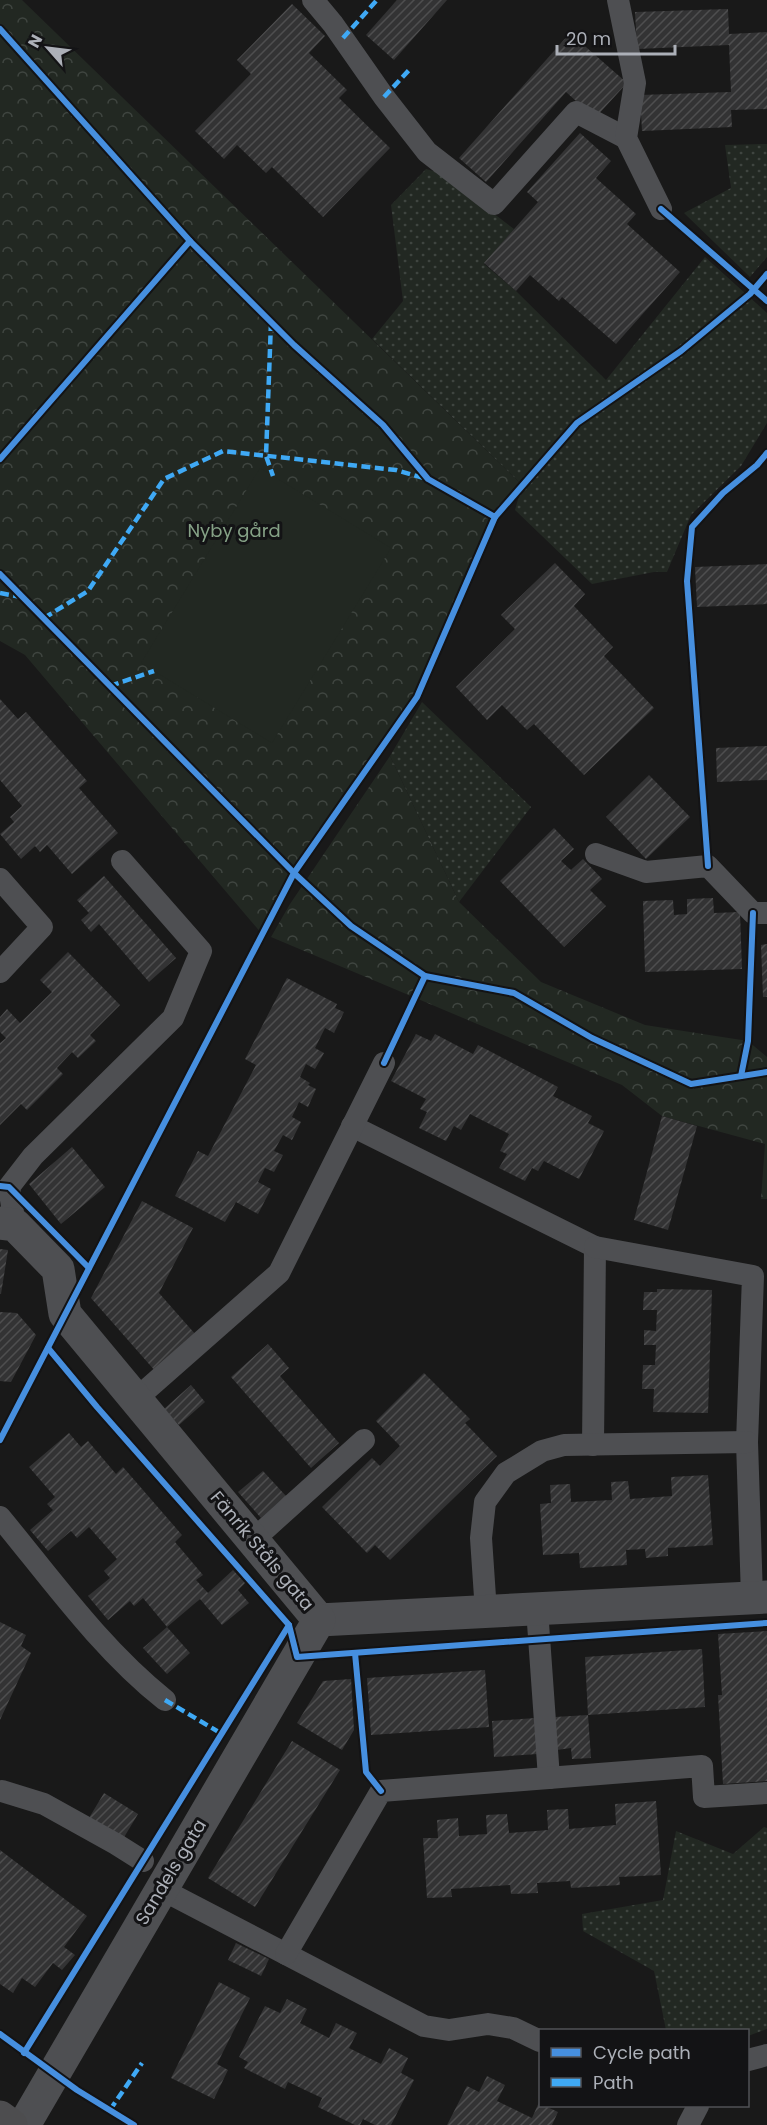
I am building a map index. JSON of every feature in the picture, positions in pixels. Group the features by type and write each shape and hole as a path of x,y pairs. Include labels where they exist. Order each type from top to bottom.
{"main road":[{"path":"0,2118 11,2125"}],"street":[{"name":"Fänrik Ståls gata","path":"8,1224 58,1269 65,1314 319,1620 759,1597"},
{"name":"Sandels gata","path":"24,2125 319,1620"}],"lane":[{"path":"313,0 427,152 494,204 576,112 626,138"},
{"path":"618,0 635,83 626,138 661,208"},
{"path":"596,854 646,872 708,866 753,913 767,913"},
{"path":"8,1224 9,1187 33,1156 173,1018 201,951 122,861"},
{"path":"0,879 42,927 0,972"},
{"path":"136,1399 279,1273 384,1063"},
{"path":"352,1126 595,1247 760,1273 747,1442 759,1597"},
{"path":"593,1445 595,1247"},
{"path":"253,1540 364,1440"},
{"path":"486,1612 481,1538 485,1502 506,1473 542,1451 564,1445 747,1442"},
{"path":"0,1517 91,1628 141,1680 165,1700"},
{"path":"537,1609 549,1778"},
{"path":"286,1954 381,1791 702,1766 704,1797 767,1793"},
{"path":"2,1791 44,1804 116,1844 143,1862"},
{"path":"161,1889 424,2026 449,2030 488,2024 513,2028 539,2041"},
{"path":"749,2060 767,2055"},
{"path":"688,2125 697,2107"}],"green space":[{"name":"Nyby gård","path":"0,0 22,0 522,485 495,517 417,697 294,873 262,934 25,655 0,641"},
{"path":"767,144 767,257 750,277 684,213 731,188 725,145"},
{"path":"426,169 441,173 514,229 484,264 516,291 606,380 705,257 767,313 767,423 741,466 691,515 667,572 654,572 592,584 515,510 522,485 372,339 403,301 391,205"},
{"path":"260,468 391,548 272,743 141,663"},
{"path":"422,702 531,807 459,902 390,756"},
{"path":"390,756 459,902 541,982 645,1025 748,1041 767,1057 767,1199 761,1199 765,1144 662,1116 622,1085 271,937 290,904"},
{"path":"764,1827 767,1828 767,2029 749,2036 749,2029 666,2029 654,1971 583,1931 582,1914 663,1900 676,1831 733,1854"}],"building":[{"path":"397,0 447,0 394,60 366,35"},
{"path":"292,4 325,36 309,53 347,90 339,98 390,148 323,217 272,167 266,173 237,145 224,159 195,131 251,74 237,60"},
{"path":"728,9 729,34 767,32 767,109 731,110 732,127 642,131 640,95 731,92 729,45 637,49 635,12"},
{"path":"570,33 627,83 595,118 566,92 486,182 459,158"},
{"path":"580,133 611,161 596,178 636,214 627,224 680,272 616,344 562,297 559,301 530,275 516,291 484,263 538,202 527,192"},
{"path":"555,563 585,594 574,606 613,647 604,656 654,708 584,775 534,724 527,730 502,705 487,720 456,687 515,629 501,615"},
{"path":"767,564 767,604 697,607 695,567"},
{"path":"0,699 18,719 26,712 87,781 79,788 118,833 72,874 47,845 40,852 35,846 21,859 0,834 14,822 10,817 22,806 0,780"},
{"path":"767,746 767,780 717,782 716,748"},
{"path":"649,775 690,817 646,859 606,817"},
{"path":"554,828 574,849 561,861 571,870 583,859 602,879 590,890 606,906 564,947 500,881"},
{"path":"104,876 176,958 149,982 99,924 91,932 81,920 89,913 77,900"},
{"path":"713,898 714,913 740,912 742,969 645,972 643,901 673,900 674,915 687,914 687,899"},
{"path":"767,944 767,997 763,997 761,945"},
{"path":"68,952 120,1005 90,1035 96,1041 78,1058 72,1052 57,1068 63,1074 27,1110 21,1104 0,1125 0,1043 6,1038 0,1032 0,1017 7,1009 20,1023 52,992 40,980"},
{"path":"287,978 337,1004 335,1008 344,1012 334,1033 325,1028 315,1048 324,1053 315,1069 306,1064 300,1077 316,1089 308,1107 299,1102 292,1117 301,1122 292,1140 283,1135 274,1151 283,1155 274,1172 265,1168 258,1182 271,1189 258,1214 236,1202 225,1222 175,1196 198,1151 208,1156 256,1065 245,1059"},
{"path":"416,1034 431,1041 435,1034 473,1054 478,1045 558,1087 553,1096 592,1116 588,1123 604,1131 579,1179 544,1161 538,1171 532,1168 525,1181 499,1168 507,1154 500,1151 509,1134 470,1114 461,1130 454,1126 446,1141 419,1128 427,1112 420,1109 426,1099 391,1081"},
{"path":"662,1116 697,1126 668,1230 634,1220"},
{"path":"72,1147 105,1187 61,1224 29,1184"},
{"path":"142,1201 193,1228 159,1293 196,1335 156,1372 91,1298"},
{"path":"0,1249 8,1250 1,1294 0,1294"},
{"path":"657,1289 712,1290 708,1413 653,1412 654,1389 642,1389 643,1365 655,1365 656,1345 644,1345 644,1330 656,1331 657,1310 643,1310 644,1292 657,1292"},
{"path":"0,1312 17,1313 36,1335 11,1382 0,1381"},
{"path":"268,1344 289,1368 280,1376 339,1443 311,1468 231,1377"},
{"path":"424,1373 470,1419 465,1423 497,1456 390,1560 375,1545 367,1553 322,1507 372,1458 380,1466 400,1446 376,1421"},
{"path":"191,1385 205,1402 179,1425 164,1409"},
{"path":"69,1433 81,1447 88,1441 116,1474 123,1467 182,1535 175,1542 203,1575 196,1580 208,1593 233,1570 245,1583 238,1590 249,1603 222,1625 200,1599 167,1627 143,1598 134,1606 130,1601 108,1620 88,1596 110,1578 104,1571 117,1559 89,1527 77,1538 71,1531 48,1551 30,1530 53,1510 47,1504 55,1497 29,1467"},
{"path":"263,1471 286,1496 261,1518 238,1492"},
{"path":"708,1475 713,1545 668,1548 668,1556 646,1558 645,1549 626,1550 627,1565 580,1568 579,1553 543,1555 540,1504 551,1503 550,1485 570,1484 571,1502 612,1500 611,1482 628,1481 630,1499 672,1496 671,1477"},
{"path":"0,1622 26,1635 21,1646 31,1653 0,1720"},
{"path":"167,1627 190,1653 167,1674 143,1648"},
{"path":"767,1631 767,1781 723,1784 718,1695 722,1695 718,1634"},
{"path":"702,1649 705,1707 588,1715 585,1657"},
{"path":"485,1670 489,1727 371,1735 367,1678"},
{"path":"351,1679 354,1730 342,1750 297,1723 323,1681"},
{"path":"588,1715 591,1758 572,1759 571,1748 557,1750 555,1717"},
{"path":"535,1718 538,1754 494,1757 492,1721"},
{"path":"292,1741 340,1770 255,1907 208,1878"},
{"path":"104,1793 138,1814 123,1839 89,1818"},
{"path":"656,1801 661,1875 619,1877 620,1885 571,1888 570,1881 537,1883 538,1893 511,1894 510,1885 451,1889 452,1897 427,1898 423,1838 438,1838 437,1820 458,1818 459,1836 487,1834 486,1815 507,1814 509,1833 548,1830 547,1810 568,1809 569,1829 616,1825 615,1804"},
{"path":"0,1850 87,1916 64,1947 75,1955 62,1970 53,1963 35,1987 22,1978 13,1993 0,1984"},
{"path":"236,1943 269,1959 261,1976 228,1960"},
{"path":"219,1982 250,1998 217,2064 228,2070 214,2099 171,2078"},
{"path":"287,1999 307,2009 300,2023 329,2038 336,2023 357,2033 349,2048 381,2064 389,2048 408,2058 401,2073 414,2080 391,2125 375,2125 363,2119 360,2125 355,2125 318,2107 322,2098 288,2082 285,2089 244,2068 248,2062 239,2057 265,2006 280,2013"},
{"path":"487,2076 505,2085 497,2101 532,2118 539,2102 539,2107 547,2107 558,2112 552,2125 447,2125 467,2086 479,2092"}],"marked path":[{"path":"343,38 377,0"},
{"path":"384,97 410,69"},
{"path":"271,322 266,456 273,476"},
{"path":"44,618 88,591 164,479 223,451 396,470 427,479"},
{"path":"0,593 21,597"},
{"path":"110,686 154,671"},
{"path":"165,1700 222,1734"},
{"path":"110,2110 142,2063"}],"cycle path":[{"path":"0,29 190,241 294,345 383,425 428,479 495,517 577,423 681,351 750,294 767,274"},
{"path":"661,209 767,301"},
{"path":"0,459 190,241"},
{"path":"708,866 687,581 692,527 723,493 757,465 767,453"},
{"path":"0,1440 294,873 417,697 495,517"},
{"path":"0,574 294,873 351,926 425,976 514,993 592,1038 691,1084 767,1072"},
{"path":"741,1076 748,1041 753,913"},
{"path":"384,1063 425,976"},
{"path":"0,1186 9,1187 89,1268"},
{"path":"48,1348 289,1625 297,1657 767,1623"},
{"path":"24,2053 289,1625"},
{"path":"355,1653 366,1772 381,1791"},
{"path":"0,2034 77,2090 134,2125"}]}
